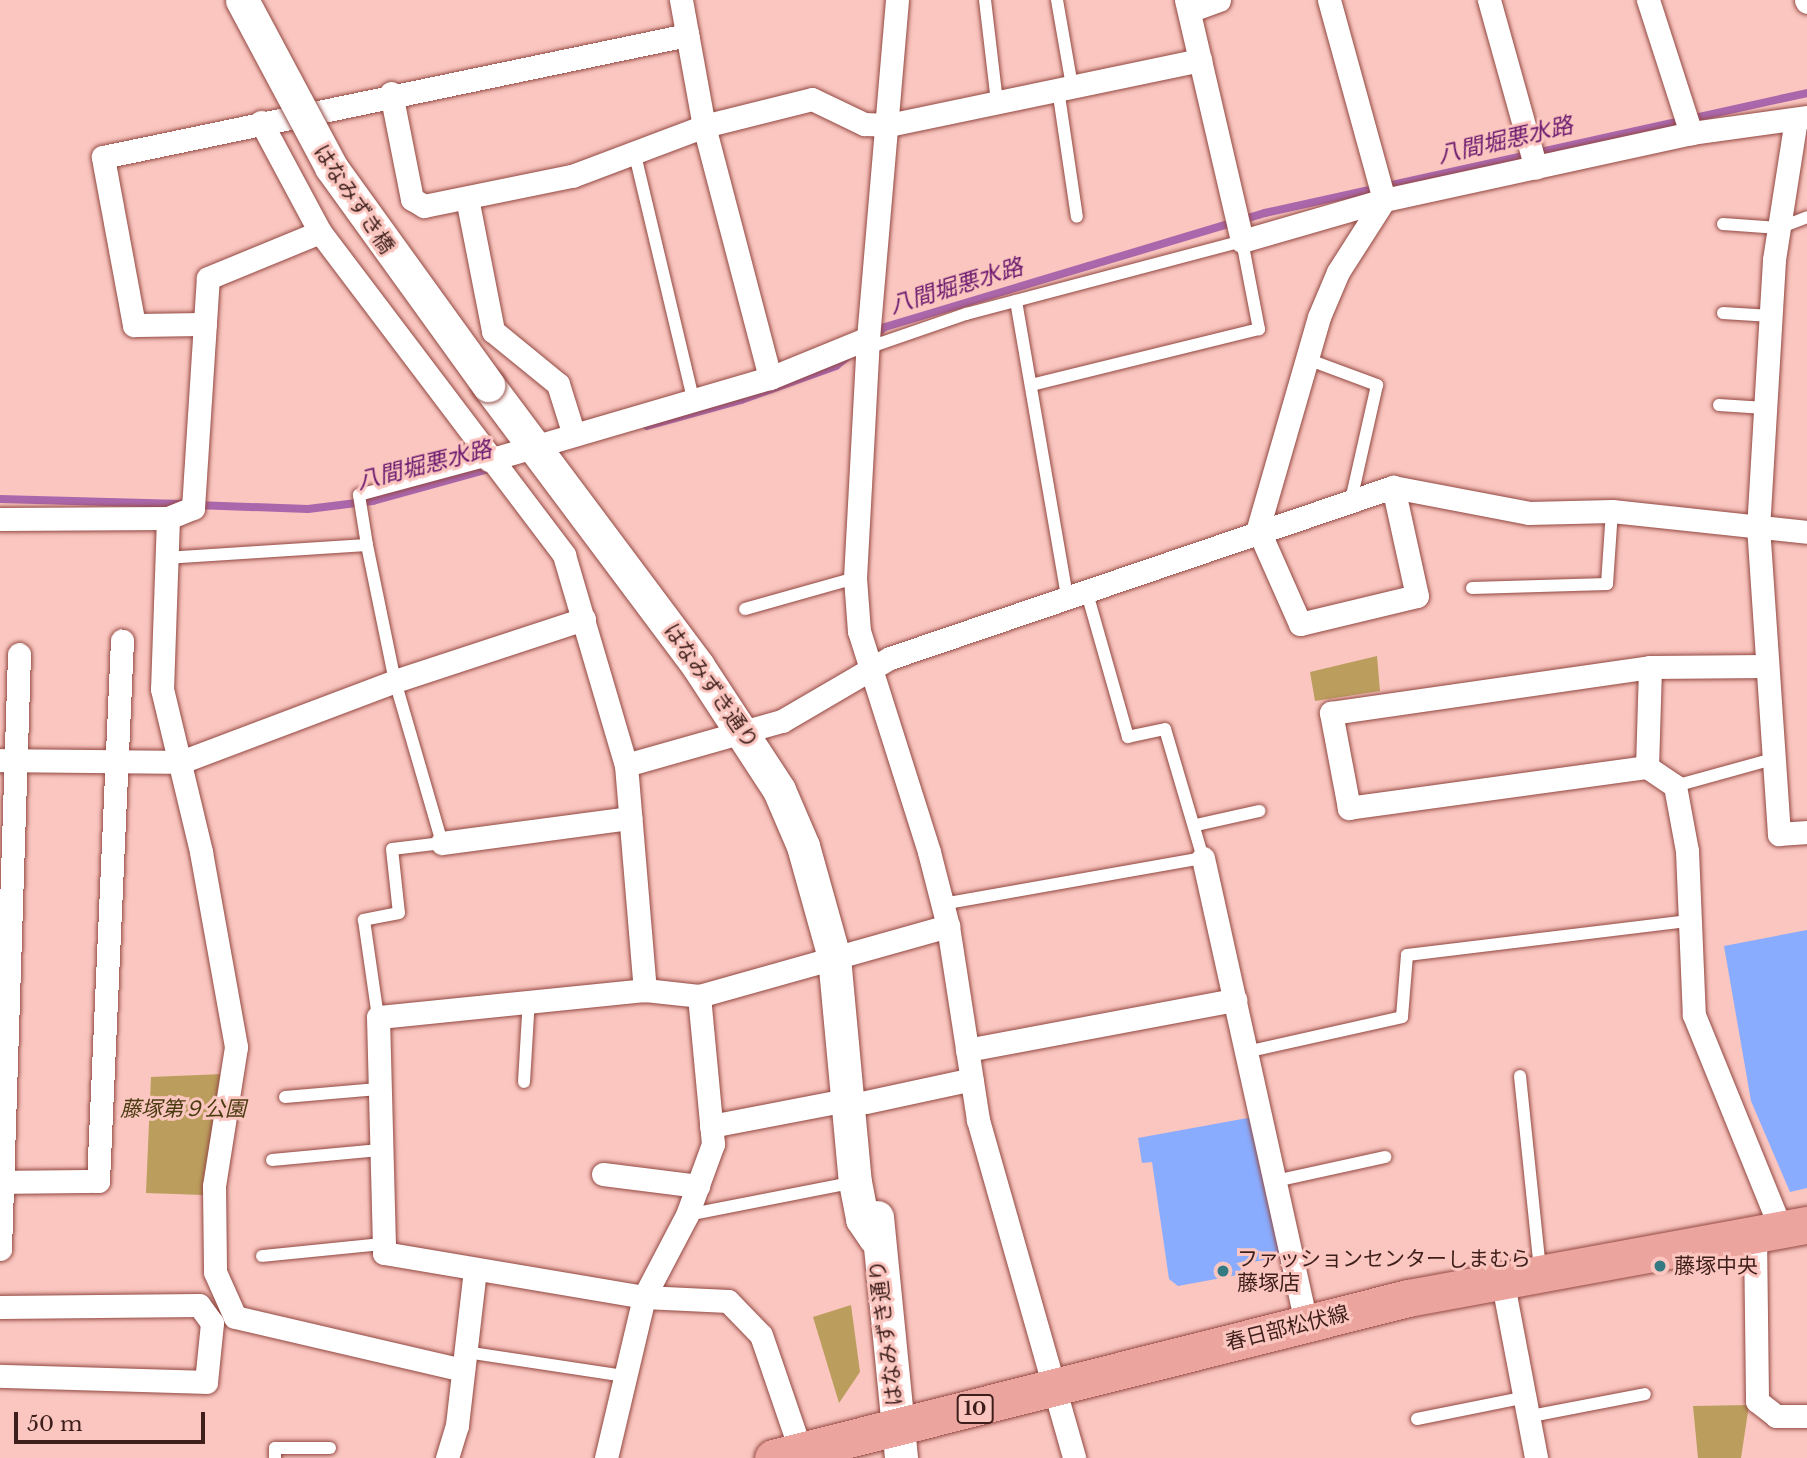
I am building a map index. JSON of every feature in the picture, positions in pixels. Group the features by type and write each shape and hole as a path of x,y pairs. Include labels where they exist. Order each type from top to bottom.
{"main road":[{"name":"春日部松伏線","path":"787,1455 899,1443 1053,1390 1306,1322 1502,1279 1781,1229"}],"street":[{"name":"はなみずき橋","path":"242,0 331,167 488,385"},
{"path":"681,0 704,126 770,379"},
{"path":"897,0 868,343 855,578 868,671 945,915 972,1079 1053,1390 1074,1458"},
{"path":"1219,0 1187,6 1242,241 1384,200 1691,133 1801,118 1779,228 1758,526 1765,666 1779,834 1807,832"},
{"path":"1329,0 1384,200 1338,272 1307,359 1258,529 1300,624 1417,596 1393,487"},
{"path":"1489,0 1536,168"},
{"path":"1648,0 1691,133"},
{"path":"205,324 134,325 103,158 391,93 687,36"},
{"path":"391,93 412,199 424,206 467,198 635,155 704,126 812,99 864,124 888,125 1200,60"},
{"path":"261,122 320,232 495,468 564,555 626,765 645,990"},
{"path":"467,198 493,331 558,384 574,435"},
{"path":"0,519 168,518 193,508 208,278 320,232"},
{"path":"495,468 533,443 574,435 694,402 770,379 868,343"},
{"name":"はなみずき通り","path":"488,385 746,732 803,846 834,957 875,1238 899,1443"},
{"path":"626,765 782,720 868,671 1258,529 1393,487 1529,513 1612,511 1807,532"},
{"path":"168,518 162,690 181,762 236,1047 212,1233 215,1272 235,1317 464,1361"},
{"path":"9,760 181,762 395,681 584,619"},
{"path":"2,1182 98,1181 122,641"},
{"path":"0,1249 9,760 19,654"},
{"path":"1765,666 1650,667 1331,713 1349,808 1647,767 1675,786 1687,851 1687,921 1694,1015 1781,1229 1757,1401 1776,1416 1807,1416"},
{"path":"1647,767 1650,667"},
{"path":"442,843 630,818"},
{"path":"1203,858 1306,1322"},
{"path":"787,1455 761,1335 728,1301 644,1297 475,1270 384,1252 378,1017 529,998 645,990 699,996 834,957 945,915"},
{"path":"606,1458 644,1297 687,1215 713,1144 699,996"},
{"path":"967,1049 1235,1000"},
{"path":"711,1126 972,1079"},
{"name":"はなみずき通り","path":"856,1101 855,1182 862,1219 875,1238"},
{"path":"603,1174 698,1186"},
{"path":"447,1458 464,1361 475,1270"},
{"path":"1502,1279 1523,1407 1536,1458"},
{"path":"0,1307 199,1305 212,1323 206,1382 0,1376"}],"lane":[{"path":"985,0 997,102"},
{"path":"1058,0 1077,217"},
{"path":"635,155 694,402"},
{"path":"1723,224 1779,228 1807,217"},
{"path":"868,343 1242,241 1259,329 1035,384"},
{"path":"945,915 1203,858 1196,825 1165,729 1128,737 1077,593 1016,301"},
{"path":"1723,313 1771,316"},
{"path":"1307,359 1377,385 1351,500"},
{"path":"1719,405 1765,408"},
{"path":"378,1017 364,920 399,913 391,849 442,843 395,681 359,495 495,468"},
{"path":"1472,588 1607,584 1612,511"},
{"path":"165,558 367,545"},
{"path":"745,609 855,578"},
{"path":"1675,786 1773,760"},
{"path":"1196,825 1259,811"},
{"path":"1247,1052 1402,1017 1407,955 1687,921"},
{"path":"524,1082 529,998"},
{"path":"1520,1076 1540,1272"},
{"path":"285,1097 378,1089"},
{"path":"272,1160 380,1150"},
{"path":"1275,1181 1385,1157"},
{"path":"687,1215 855,1182"},
{"path":"262,1256 383,1244"},
{"path":"464,1361 624,1376"},
{"path":"1417,1419 1645,1394"},
{"path":"275,1458 275,1448 330,1448"}],"green space":[{"path":"1377,656 1380,691 1315,701 1310,672"},
{"name":"藤塚第９公園","path":"223,1074 204,1195 146,1193 151,1077"},
{"path":"851,1305 860,1372 839,1403 813,1317"},
{"path":"1749,1405 1741,1458 1698,1458 1693,1406"}],"building":[{"path":"1807,930 1807,1188 1790,1192 1751,1101 1724,946"},
{"path":"1253,1117 1280,1257 1248,1263 1243,1274 1178,1286 1169,1279 1152,1162 1142,1163 1138,1138"}],"waterway":[{"name":"八間堀悪水路","path":"872,337 885,327 1265,213 1807,93"},
{"name":"八間堀悪水路","path":"647,426 741,400 836,366 851,354"},
{"name":"八間堀悪水路","path":"195,505 308,509 373,501 492,468"},
{"name":"八間堀悪水路","path":"0,499 182,504"}],"place":[{"name":"藤塚中央","path":"1660,1266"},
{"name":"ファッションセンターしまむら 藤塚店","path":"1223,1271"}]}
